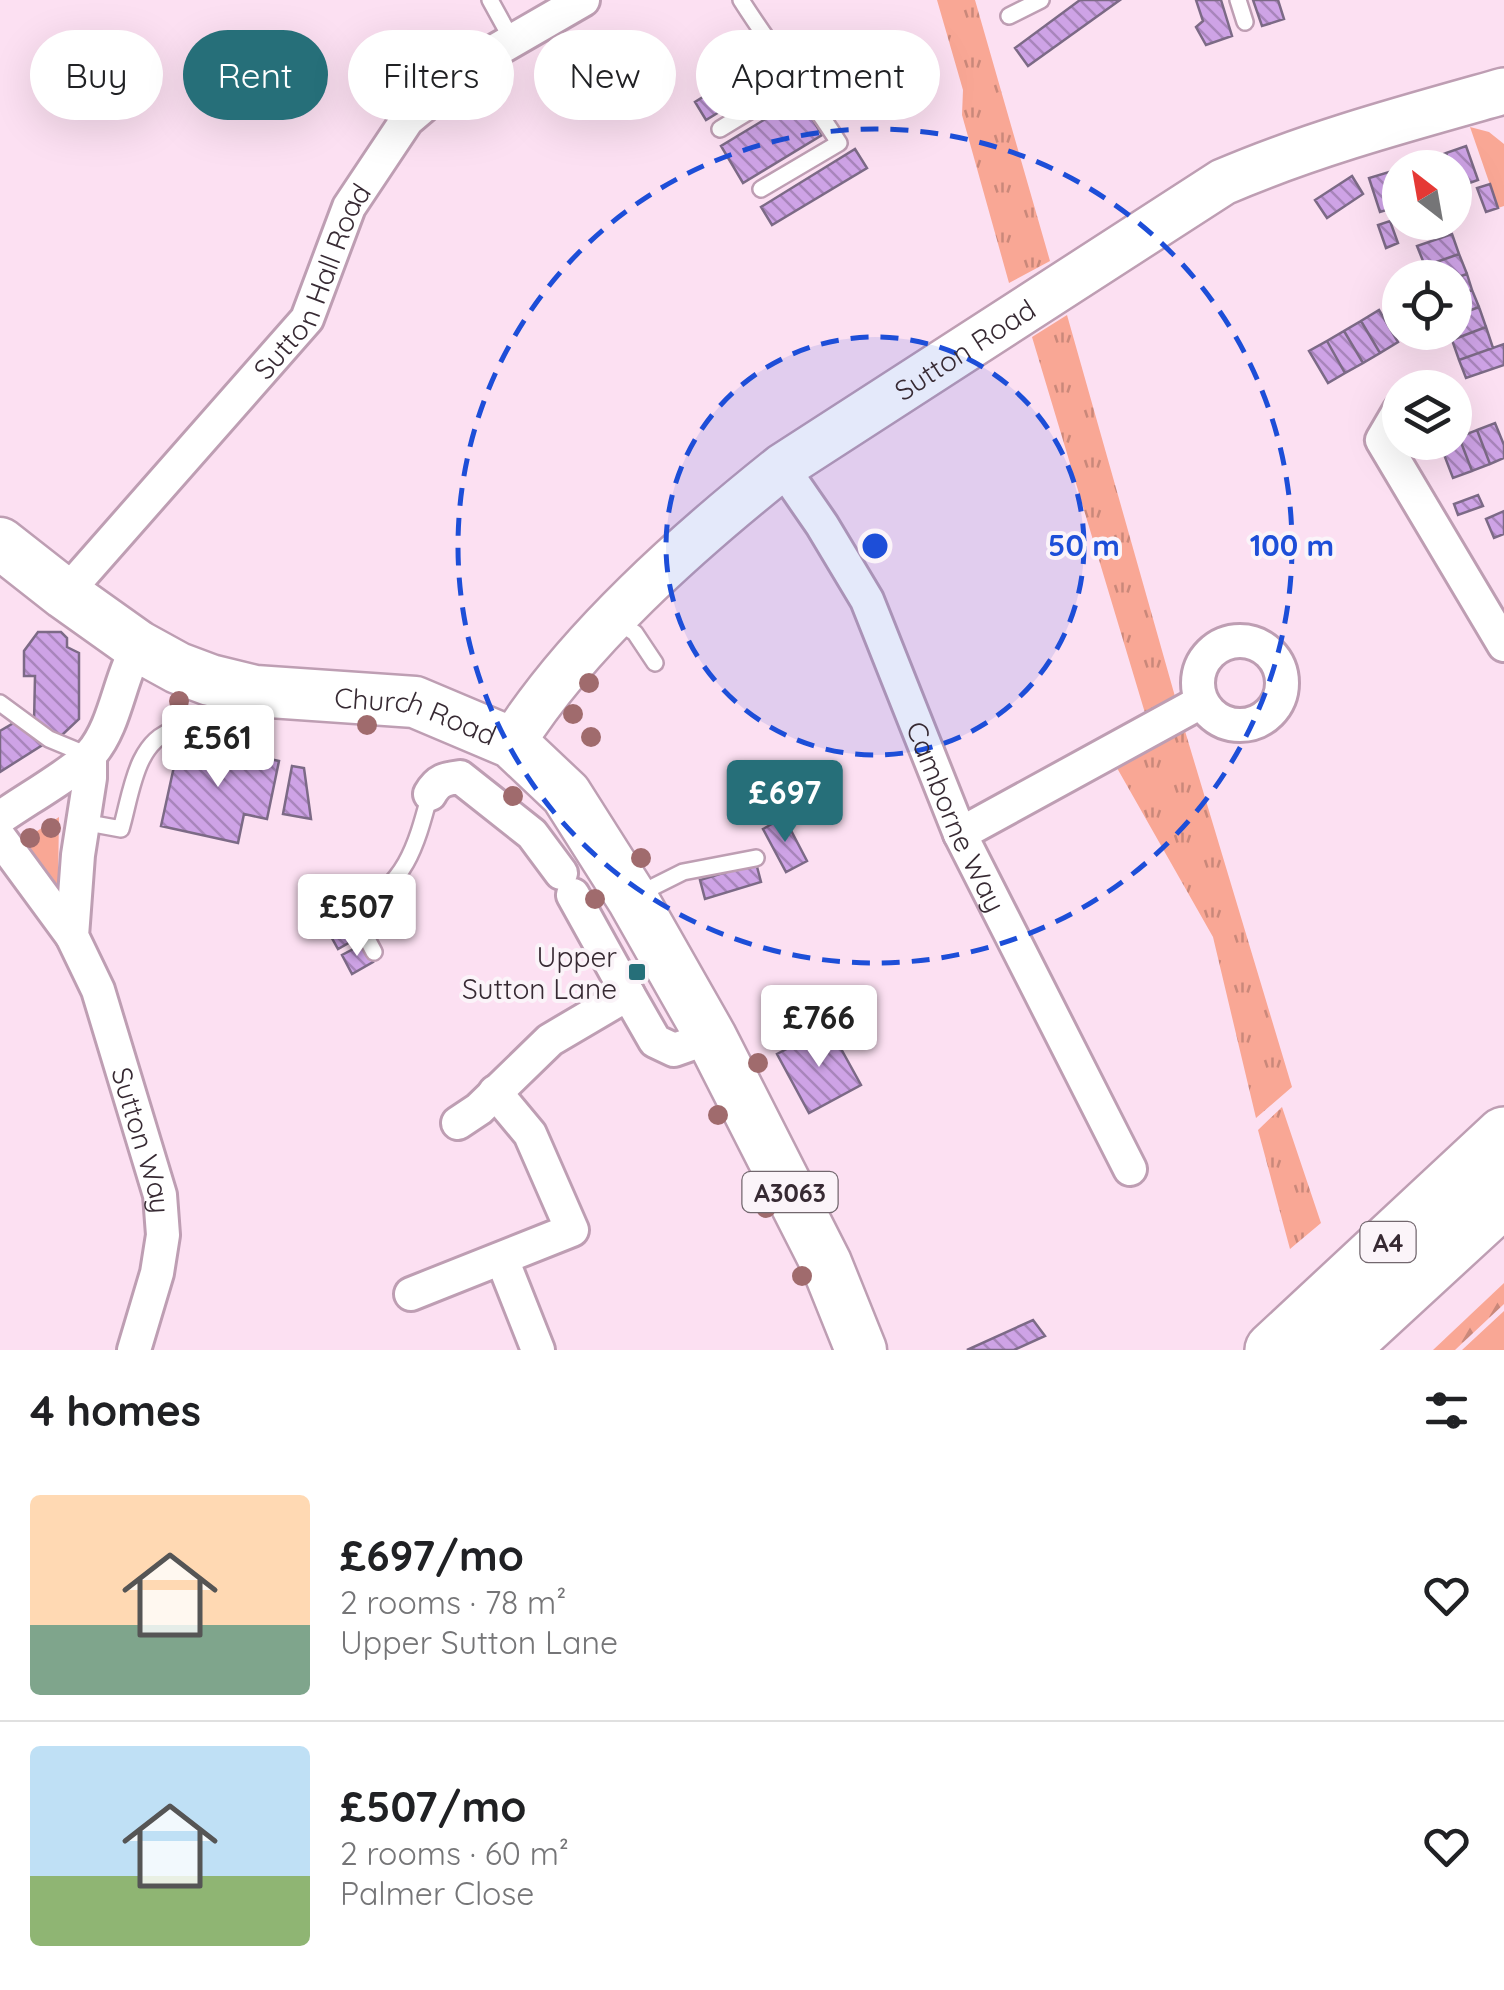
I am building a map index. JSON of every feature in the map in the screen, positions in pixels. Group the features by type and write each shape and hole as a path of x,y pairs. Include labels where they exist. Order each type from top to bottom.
{"highway":[{"name":"A4","path":"1273,1350 1504,1135"},
{"name":"A4","path":"1339,1350 1504,1198"}],"main road":[{"name":"Church Road","path":"0,543 138,646 178,668 255,690 415,702 512,743"},
{"name":"A3063","path":"512,743 566,794 632,898 711,1037 826,1263 860,1350"}],"street":[{"name":"Sutton Hall Road","path":"514,39 583,0"},
{"name":"Sutton Road","path":"512,743 597,635 714,521 782,467 1223,182 1287,154 1504,92"},
{"name":"Sutton Hall Road","path":"65,594 307,319 350,207 407,120"},
{"path":"1394,460 1504,644"},
{"name":"Camborne Way","path":"782,467 867,600 960,834 1130,1169"},
{"path":"0,818 90,756 138,646"},
{"path":"960,834 1201,702"},
{"path":"72,936 90,756"},
{"path":"430,794 445,778 460,778 532,834 567,884 655,1042 674,1050 711,1037"},
{"path":"532,834 566,794"},
{"name":"Sutton Way","path":"0,838 72,936 98,990 160,1195 163,1235 157,1272 134,1350"},
{"path":"458,1123 550,1040 628,994"},
{"path":"412,1294 572,1230 530,1134 495,1092"},
{"path":"502,1259 538,1350"}],"lane":[{"path":"490,0 506,30"},
{"path":"741,0 761,30"},
{"path":"1009,16 1041,0"},
{"path":"1238,0 1246,22"},
{"path":"720,129 735,120"},
{"path":"760,189 839,143 823,120"},
{"path":"614,618 635,633 655,662"},
{"path":"83,822 121,829 146,748 176,728 205,731 230,685"},
{"path":"0,703 49,739 90,756"},
{"path":"354,913 377,900 407,865 430,794"},
{"path":"632,898 684,872 756,858"},
{"path":"339,886 374,952"}],"green space":[{"path":"937,0 975,0 1050,261 1009,283 962,115 963,90"},
{"path":"1470,127 1489,132 1504,144 1504,206 1498,208"},
{"path":"1067,315 1176,700 1145,713 1032,337"},
{"path":"1185,731 1292,1087 1256,1118 1213,937 1117,768"},
{"path":"59,817 58,884 56,887 23,840"},
{"path":"1282,1107 1321,1223 1290,1249 1258,1130"},
{"path":"1504,1283 1504,1304 1455,1350 1433,1350"},
{"path":"1504,1311 1504,1350 1462,1350"}],"building":[{"path":"1080,0 1120,0 1028,66 1015,48"},
{"path":"1196,0 1221,0 1232,36 1206,45 1196,27 1203,21"},
{"path":"1253,0 1278,0 1284,19 1262,26"},
{"path":"764,120 813,120 822,135 743,183 721,146"},
{"path":"855,149 867,168 772,225 761,207"},
{"path":"1382,174 1382,211 1380,212 1369,178"},
{"path":"1352,176 1363,194 1327,218 1315,200"},
{"path":"1490,184 1498,208 1486,212 1477,188"},
{"path":"1383,240 1397,240 1398,243 1386,248"},
{"path":"1434,240 1454,240 1459,254 1442,260 1423,260 1417,246"},
{"path":"1472,290 1479,307 1472,310"},
{"path":"1479,307 1486,327 1472,332 1472,310"},
{"path":"1379,310 1385,350 1380,353 1361,321"},
{"path":"1361,321 1380,353 1363,363 1344,331"},
{"path":"1486,327 1493,348 1459,360 1456,350 1472,350 1472,332"},
{"path":"1344,331 1363,363 1345,373 1327,341"},
{"path":"1327,341 1345,373 1328,383 1309,351"},
{"path":"1504,344 1504,365 1472,376 1472,370 1463,370 1459,360"},
{"path":"1495,423 1504,445 1504,458 1490,464 1477,430"},
{"path":"1477,430 1490,464 1472,471 1468,460 1472,460 1472,432"},
{"path":"1446,460 1468,460 1472,471 1453,478"},
{"path":"1478,495 1483,506 1458,515 1454,504"},
{"path":"1504,511 1504,534 1494,538 1486,519"},
{"path":"38,632 61,632 67,638 67,647 79,653 79,719 62,735 53,736 34,723 35,676 24,676 24,651"},
{"path":"17,721 44,744 0,772 0,731"},
{"path":"180,739 279,761 267,819 244,814 238,843 161,826"},
{"path":"292,766 304,768 311,819 283,814"},
{"path":"784,817 807,861 786,872 763,829"},
{"path":"756,863 761,882 705,899 700,880"},
{"path":"330,883 359,937 338,949 308,895"},
{"path":"363,944 373,962 352,974 342,955"},
{"path":"829,1027 861,1085 809,1113 777,1054"},
{"path":"1033,1320 1045,1336 1014,1350 967,1350"}],"place":[{"name":"Upper Sutton Lane","path":"637,972"}]}
